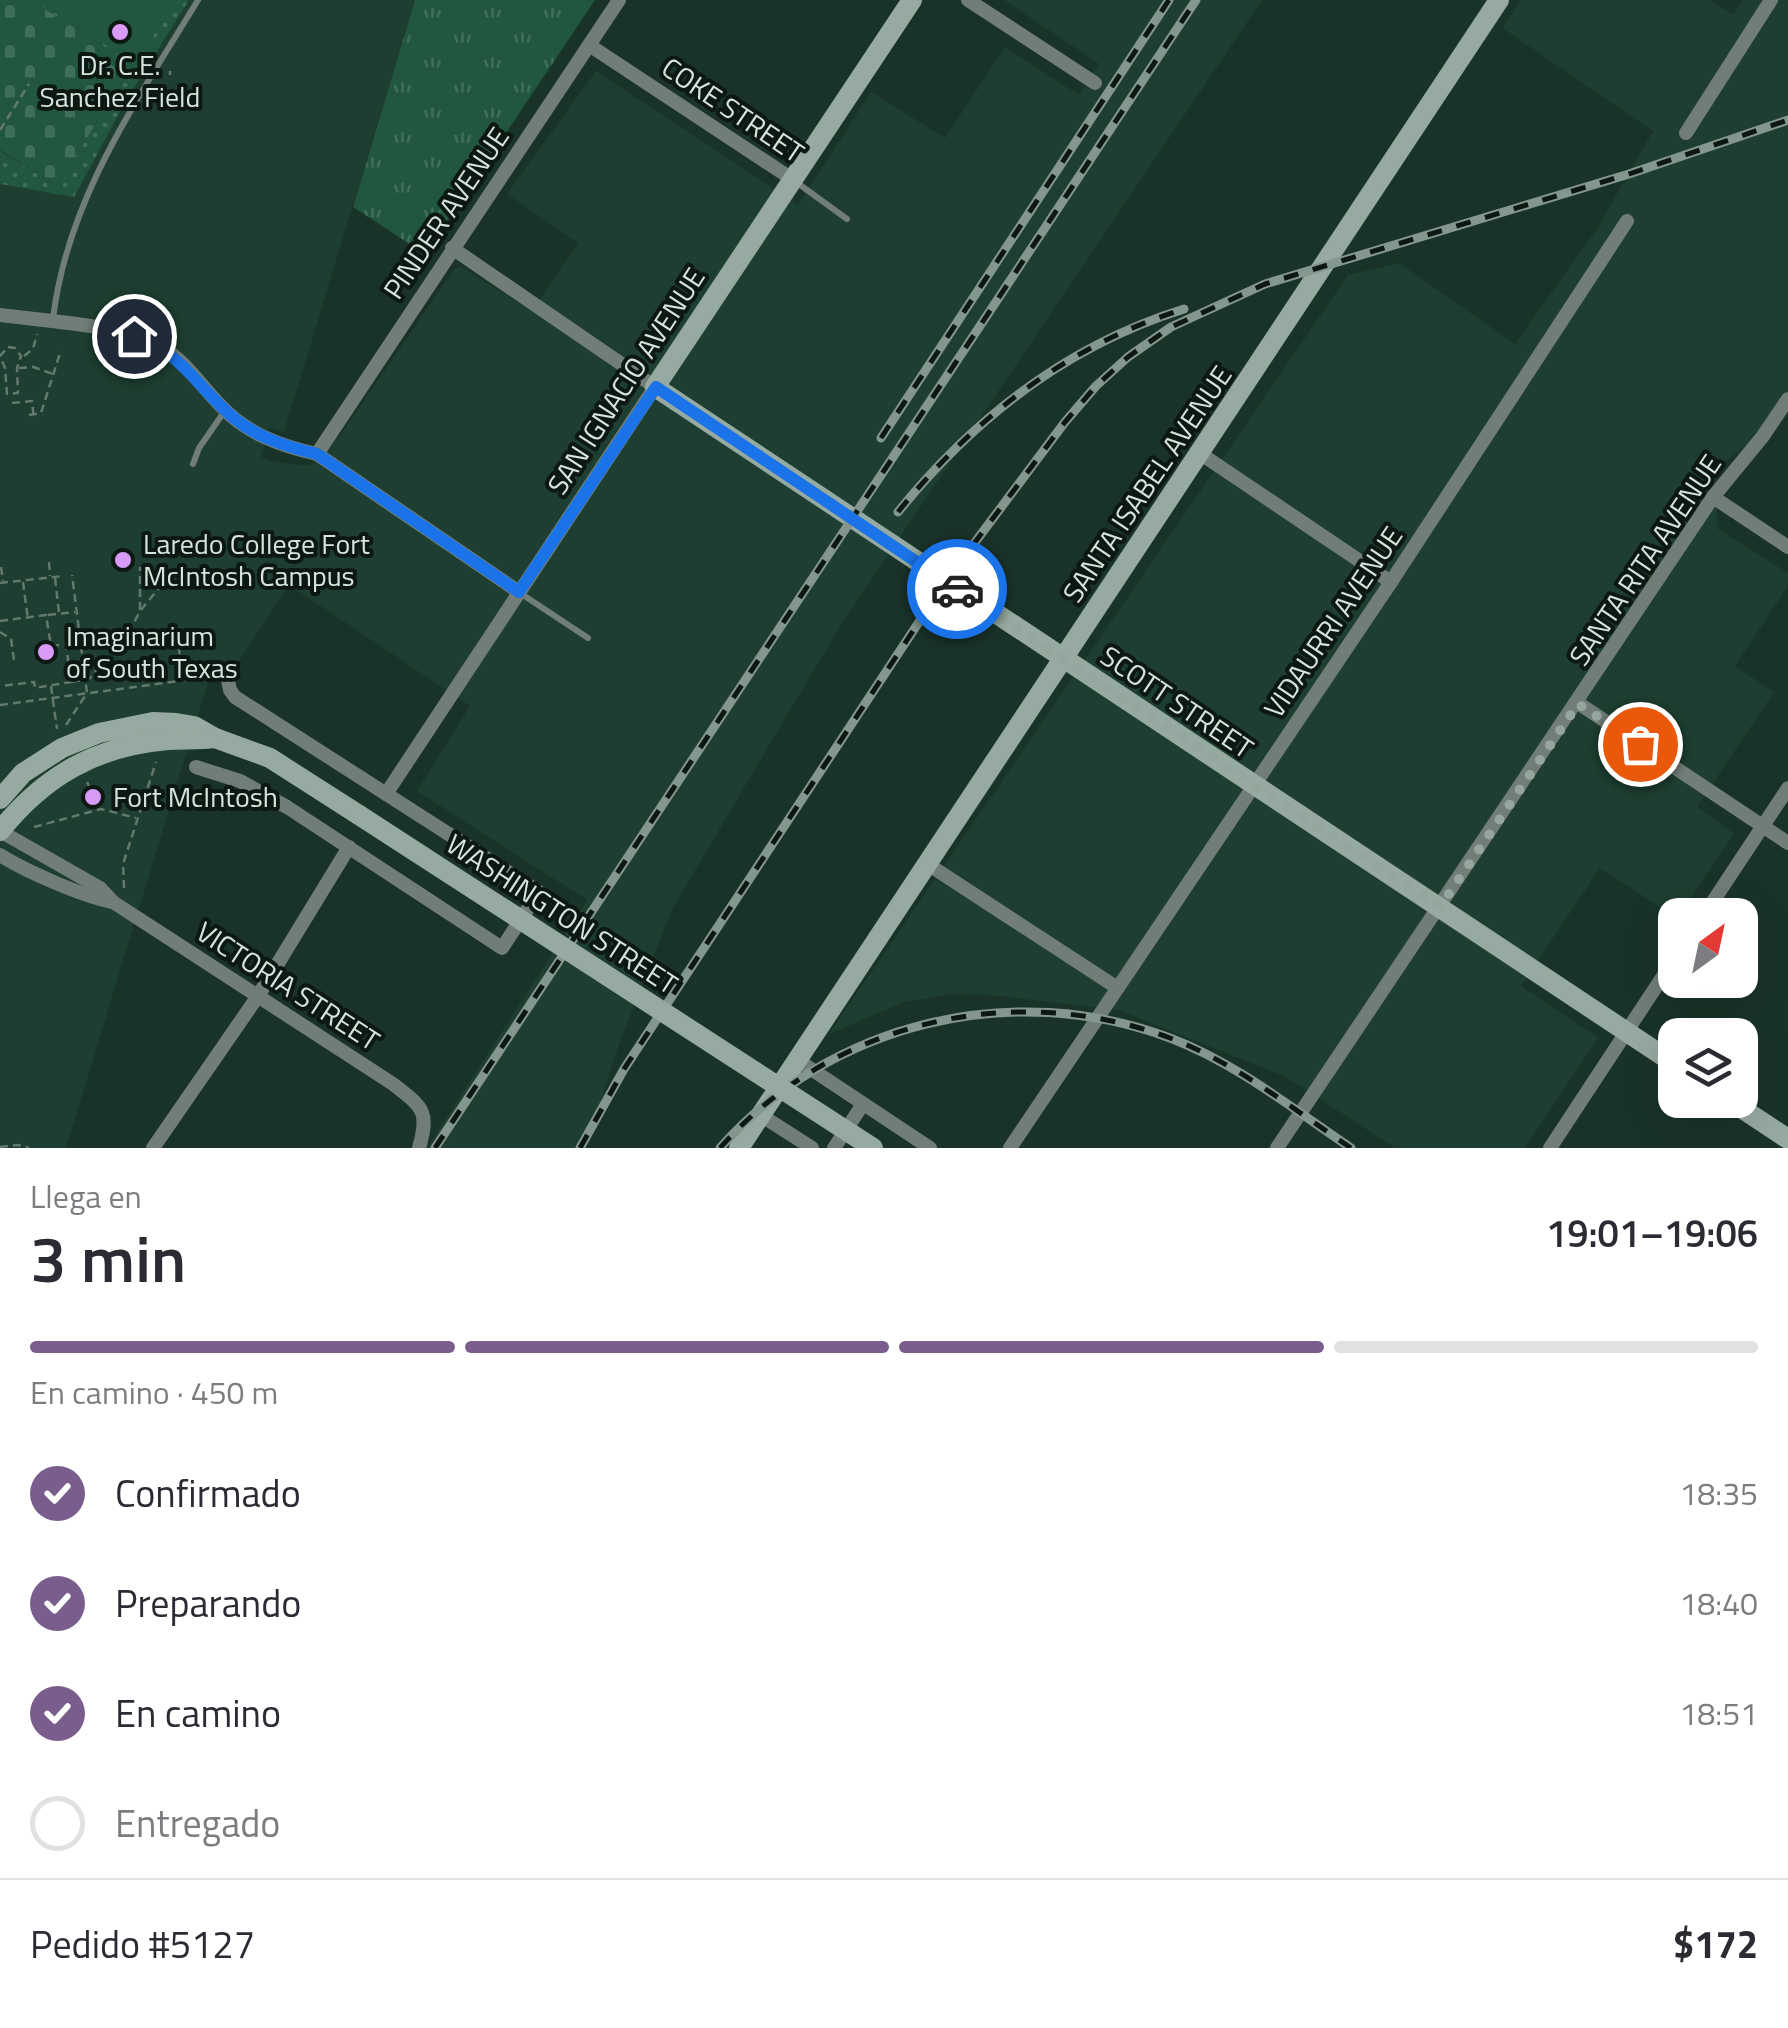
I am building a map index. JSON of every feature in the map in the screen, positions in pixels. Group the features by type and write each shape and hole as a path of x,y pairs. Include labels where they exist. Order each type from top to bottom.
{"main road":[{"name":"SAN IGNACIO AVENUE","path":"656,387 912,0"},
{"name":"SANTA ISABEL AVENUE","path":"739,1148 1498,0"},
{"name":"SCOTT STREET","path":"656,387 1658,1053"},
{"name":"WASHINGTON STREET","path":"23,773 62,748 99,733 176,723 194,726 270,758 874,1148"},
{"path":"0,831 38,789 76,765 135,746 215,738"},
{"path":"0,784 23,773"},
{"path":"0,799 23,773"},
{"path":"1756,1118 1788,1139"}],"street":[{"name":"PINDER AVENUE","path":"317,454 618,0"},
{"path":"968,0 1095,84"},
{"path":"1686,133 1771,0"},
{"name":"COKE STREET","path":"589,45 792,179"},
{"name":"VIDAURRI AVENUE","path":"1010,1148 1391,582 1626,221"},
{"name":"SCOTT STREET","path":"452,248 656,387"},
{"path":"0,315 134,336 158,344 193,374 225,411 268,440 317,454 519,592"},
{"name":"SAN IGNACIO AVENUE","path":"386,794 656,387"},
{"name":"SANTA RITA AVENUE","path":"1277,1148 1578,704 1713,497 1788,399"},
{"path":"1201,454 1391,582"},
{"path":"1713,497 1788,547"},
{"path":"196,767 250,786 502,948 539,892 235,697 226,680 226,670"},
{"path":"1578,704 1788,843"},
{"path":"1715,898 1788,788"},
{"name":"VICTORIA STREET","path":"0,831 100,888 113,902 420,1105 426,1120 419,1148"},
{"path":"153,1148 258,996 350,848"},
{"name":"VICTORIA STREET","path":"0,854 96,900 113,902"},
{"path":"928,865 1116,987"},
{"path":"1550,1148 1658,983"},
{"path":"799,1061 930,1148"},
{"path":"834,1148 863,1104"},
{"path":"762,1116 812,1148"}],"lane":[{"path":"52,323 66,249 87,191 198,0"},
{"name":"COKE STREET","path":"792,179 848,219"},
{"path":"194,464 199,448 225,411"},
{"path":"519,592 588,638"}],"path":[{"path":"0,130 29,84"},
{"path":"21,356 12,347 1,352 7,394 18,393 17,368 21,356 33,350 38,333"},
{"path":"31,414 41,414 61,350"},
{"path":"17,368 33,367 54,374"},
{"path":"11,394 12,405 32,401 34,420"},
{"path":"49,562 59,614"},
{"path":"140,567 140,612"},
{"path":"1,568 1,583 62,576"},
{"path":"51,686 57,731 67,724 87,694 72,575"},
{"path":"0,686 34,682 35,688 85,680 129,632 170,576"},
{"path":"22,580 27,619"},
{"path":"0,620 76,612"},
{"path":"46,615 51,646 66,644 71,682"},
{"path":"0,630 11,638 14,660"},
{"path":"0,705 178,681 182,674 178,641"},
{"path":"124,888 121,871 160,756"},
{"path":"84,777 100,809"},
{"path":"34,827 100,809 138,818"},
{"path":"0,1147 30,1148"}],"shaded area":[{"path":"0,0 415,0 284,432 269,428 261,457 309,466 339,437 455,268 462,267 532,311 578,243 507,194 596,71 798,205 871,92 945,138 1005,47 1079,95 1099,64 1004,0 1262,0 842,623 672,909 618,1047 586,1148 427,1148 587,900 417,791 470,706 289,585 233,670 215,659 66,1148 0,1148"},
{"path":"1521,0 1711,0 1733,15 1743,0 1788,0 1788,391 1760,434 1715,470 1718,529 1788,573 1788,586 1735,666 1774,692 1697,807 1734,833 1691,898 1658,898 1658,906 1600,868 1521,986 1598,1038 1525,1148 1395,1148 1286,1077 1118,1010 950,994 905,1002 829,1034 1348,275 1399,263 1515,344 1598,227 1653,131 1502,28"}],"green space":[{"path":"0,0 31,0 133,65 57,186 0,150"},
{"path":"31,0 189,0 127,99 74,197 0,184 0,151 57,186 133,65"},
{"name":"Dr. C.E. Sanchez Field","path":"35,0 176,0 135,64"},
{"path":"415,0 595,0 425,254 353,207"}],"railway":[{"path":"881,438 1169,0"},
{"path":"435,1148 1196,0"},
{"path":"580,1148 624,1069 946,581 1065,422 1128,357 1171,327 1265,284 1629,174 1788,120"},
{"path":"898,512 958,446 1026,389 1101,343 1184,309"},
{"path":"720,1148 765,1105 815,1069 870,1042 928,1024 988,1014 1049,1013 1110,1021 1194,1048 1264,1088 1351,1148"}],"way so far":[{"path":"957,589 1440,907 1578,704 1640,744"}],"place":[{"name":"Dr. C.E. Sanchez Field","path":"120,32"},
{"name":"Laredo College Fort McIntosh Campus","path":"123,560"},
{"name":"Imaginarium of South Texas","path":"46,652"},
{"name":"Fort McIntosh","path":"93,797"}],"route":[{"path":"134,336 158,344 174,355 238,422 268,440 317,454 519,592 656,387 957,589"}]}
